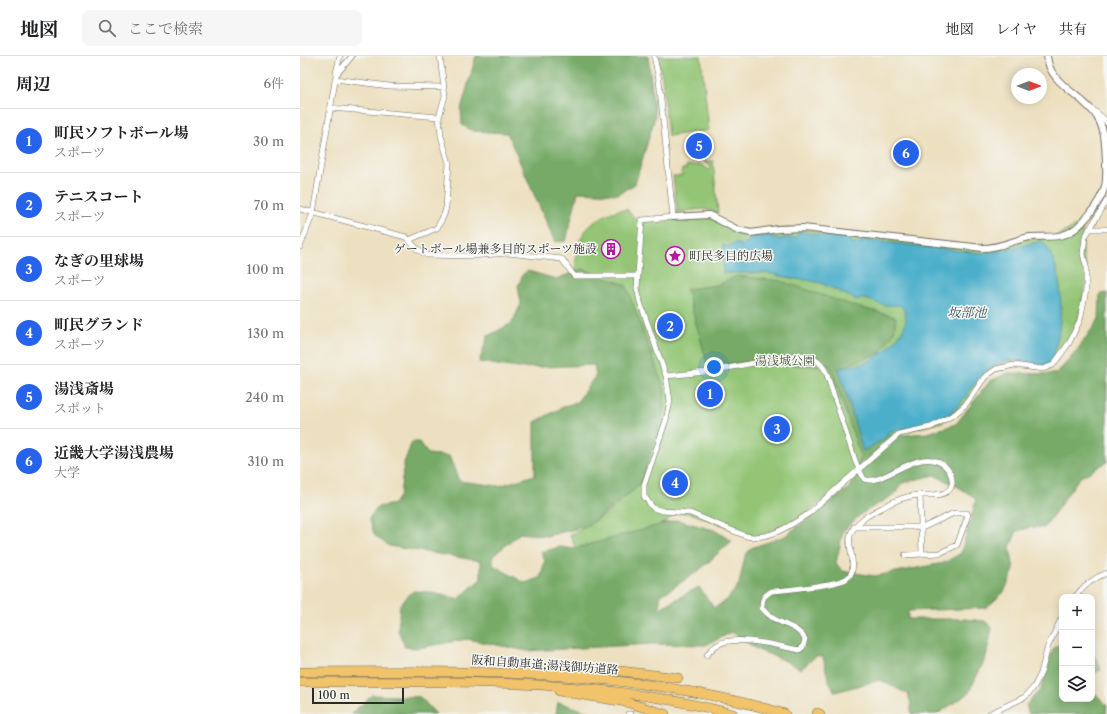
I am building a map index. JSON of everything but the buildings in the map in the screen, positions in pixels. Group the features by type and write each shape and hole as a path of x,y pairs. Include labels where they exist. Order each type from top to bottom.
{"highway":[{"path":"492,672 590,670 678,678"},
{"name":"阪和自動車道;湯浅御坊道路","path":"300,672 438,671 492,672 580,677 647,685 717,698 785,714"},
{"name":"阪和自動車道;湯浅御坊道路","path":"300,682 437,682 567,686 610,690 675,700 733,714"},
{"path":"478,683 607,698 665,714"}],"street":[{"path":"300,247 314,213 335,77 340,56"},
{"path":"335,77 352,56"},
{"path":"409,240 437,228 444,216 449,163 441,136 439,117 445,96 440,56"},
{"path":"654,56 659,80 673,217"},
{"path":"1047,56 1050,70 1056,78 1098,112 1107,123"},
{"path":"335,77 389,86 444,87"},
{"path":"1089,106 1099,119 1104,135 1106,172 1105,186 1097,203 1082,223 1064,235 1029,238 997,247 983,248 804,228 778,229 751,233 738,230 709,215 642,220 638,276 639,297 666,376 670,407 643,491 646,500 653,508 690,513 742,535 759,537 780,530 803,517 899,434 936,426 955,414 965,405 985,377 996,369 1014,365 1043,369 1052,365 1061,354 1076,330 1083,309 1087,278 1084,246 1089,229 1107,200"},
{"path":"330,108 439,117"},
{"path":"300,209 409,240 417,250 427,256 470,256 520,253 562,259 574,276 638,276"},
{"path":"1089,229 1107,229"},
{"path":"666,376 706,372 797,355 812,357 822,364 826,372 859,469 864,478 870,480 918,461 929,460 944,466 949,471 952,481 949,490 942,494 907,497 891,503 863,519 854,527 851,533 850,541 853,565 852,572 847,578 836,582 772,591 764,595 762,600 762,608 774,620 801,633 805,638 803,647 799,650 777,644 727,641 718,644 707,655"},
{"path":"920,495 922,554"},
{"path":"854,527 921,527 956,513 966,512 968,514 957,545 940,553 905,555"},
{"path":"1077,594 1094,578 1107,573"},
{"path":"988,714 1025,697 1034,687 1041,673 1048,646 1059,623"}],"green space":[{"path":"476,56 648,56 655,117 635,184 618,194 578,192 566,241 555,242 507,133 473,131 462,125 461,109"},
{"path":"657,56 701,56 709,130 668,136 662,76"},
{"path":"713,161 718,213 703,209 677,212 673,176 682,176 682,169 686,169 686,166 702,165 709,170 711,167 704,162"},
{"name":"湯浅城公園","path":"627,209 633,217 642,220 703,215 744,232 791,228 983,248 1019,240 1056,236 1082,223 1083,254 1087,278 1076,330 1048,368 1019,365 990,372 970,399 943,422 903,432 834,492 791,524 755,537 690,513 676,513 660,526 581,559 570,535 596,521 614,508 629,494 634,487 574,276 576,258 580,241 587,229 592,224 612,212"},
{"path":"583,269 626,285 665,391 663,416 640,485 588,526 546,536 520,533 493,556 493,565 525,583 540,578 545,561 541,552 560,547 573,549 677,520 714,530 732,541 697,572 660,596 660,608 699,587 714,608 727,600 739,584 745,556 751,548 785,536 850,487 861,457 830,366 753,363 708,365 686,289 718,285 737,276 781,281 854,306 896,317 894,332 880,353 839,368 863,450 886,436 928,433 956,424 990,381 1008,373 1056,374 1075,353 1099,319 1100,294 1107,293 1107,462 1079,478 1044,528 1032,527 1017,531 1010,547 1014,570 1004,592 986,608 908,611 908,619 965,619 985,621 992,628 986,657 968,694 937,714 911,714 911,704 908,694 880,680 835,692 828,679 823,657 816,656 801,669 756,649 732,632 706,645 652,644 527,651 467,639 419,648 405,647 398,630 400,604 413,591 430,592 458,599 481,579 481,561 389,546 375,536 369,518 378,507 394,504 400,495 404,463 412,442 419,442 428,454 449,456 459,481 499,486 535,475 535,422 565,406 577,402 596,375 594,365 517,368 479,362 488,336 512,323 521,304 518,286 523,274 528,271 556,279","holes":["934,475 961,489 976,500 961,553 944,563 875,576 842,571 836,563 843,531 861,514 895,494 902,483"]},
{"path":"1059,645 1059,702 1095,702 1095,693 1107,705 1106,714 1029,714 1026,705 1041,689 1053,649"},
{"path":"1095,657 1097,658 1101,670 1095,673"},
{"path":"372,695 420,697 436,714 351,714"},
{"path":"558,702 595,714 556,714"}],"water":[{"name":"坂部池","path":"799,232 849,238 850,243 863,243 859,239 980,253 998,251 1042,241 1055,263 1060,291 1061,305 1059,333 1052,359 1050,362 1043,365 1022,361 1004,361 997,364 978,379 960,404 947,415 923,425 889,432 884,439 863,451 839,368 869,361 892,345 903,329 906,320 905,312 900,305 885,305 866,299 857,300 821,283 807,280 794,279 768,273 723,273 723,245 727,247 735,243 741,245 744,242 748,243 750,238 771,235 773,238 780,239 796,237"}],"place":[{"name":"湯浅斎場","path":"699,146"},
{"name":"近畿大学湯浅農場","path":"906,153"},
{"name":"ゲートボール場兼多目的スポーツ施設","path":"611,249"},
{"name":"町民多目的広場","path":"675,256"},
{"name":"テニスコート","path":"670,326"},
{"name":"町民ソフトボール場","path":"710,394"},
{"name":"なぎの里球場","path":"777,429"},
{"name":"町民グランド","path":"675,483"}]}
